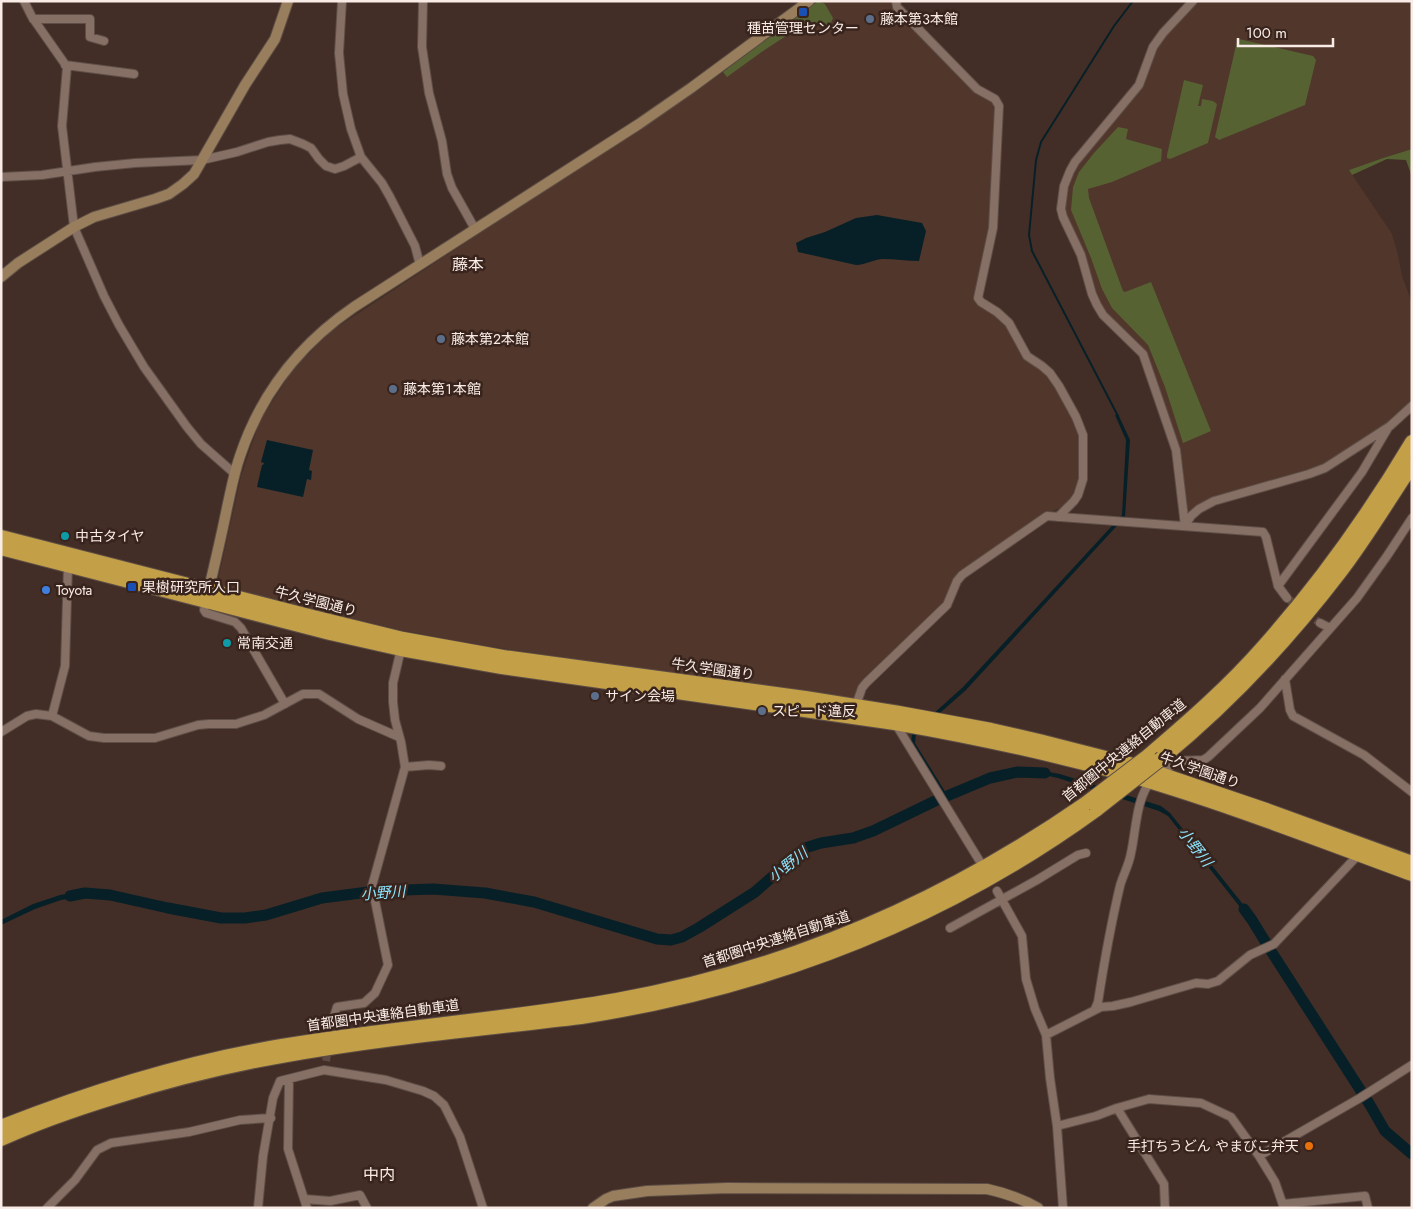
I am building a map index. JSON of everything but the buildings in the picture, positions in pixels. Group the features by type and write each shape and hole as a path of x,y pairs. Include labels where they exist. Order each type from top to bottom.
{"highway":[{"name":"首都圏中央連絡自動車道","path":"1,1139 50,1118 92,1104 154,1085 224,1067 342,1046 582,1017 707,992 758,978 850,946 905,922 1037,851 1091,807 1199,712 1264,647 1291,614 1356,529 1412,442"},
{"name":"首都圏中央連絡自動車道","path":"1,1127 48,1109 152,1075 223,1057 342,1036 618,1000 705,980 758,966 846,935 892,915 939,892 1091,807 1162,758 1180,743 1240,688 1304,616 1340,572 1412,465"},
{"name":"牛久学園通り","path":"1,537 330,633 401,649 502,667 933,719 1086,752 1362,851 1412,874"},
{"name":"牛久学園通り","path":"1,548 68,566 458,649 855,711 895,722 1039,751 1155,778"},
{"name":"牛久学園通り","path":"1362,851 1412,863"}],"street":[{"path":"24,1 33,19 67,67 62,126 74,227 104,296 115,318 159,389 186,427 201,444 235,474"},
{"path":"1,277 18,263 74,227 94,217 155,200 169,194 194,174 245,85 275,39 288,1"},
{"path":"342,1 339,53 343,94 351,129 360,157 382,183 390,197 415,246 420,265"},
{"path":"423,1 422,47 429,93 442,141 447,174 452,188 475,229"},
{"path":"285,704 241,628 235,622 206,613 204,610 235,474 245,442 261,407 275,385 298,355 335,320 639,124 809,1"},
{"path":"896,1 897,8 977,89 995,100 999,106 992,228 978,298 1009,323 1026,356 1050,373 1080,426 1083,435 1083,479 1081,489 1074,501 1058,517"},
{"path":"1185,526 1176,450 1143,354 1103,315 1097,305 1081,255 1068,229 1061,209 1064,186 1075,162 1139,86 1153,47 1162,34 1193,1"},
{"path":"33,19 90,19 90,37 104,41"},
{"path":"65,65 134,74"},
{"path":"1,177 42,175 135,163 202,160 280,140 290,140 311,148 318,159 326,166 335,169 360,157"},
{"path":"1185,526 1191,516 1199,509 1214,501 1325,468 1390,426 1412,406"},
{"path":"1278,586 1362,472 1390,426"},
{"path":"855,711 862,688 946,605 962,576 1047,516 1263,532 1266,537 1278,586 1287,598"},
{"path":"1094,1009 1098,1002 1116,903 1122,878 1131,856 1140,802 1145,788 1177,761 1202,760 1208,757 1260,708 1357,598 1412,518"},
{"path":"52,716 65,666 68,566"},
{"path":"1320,623 1330,628"},
{"path":"333,1020 338,1007 364,1003 374,994 388,964 372,886 405,767 393,702 393,683 401,649"},
{"path":"1285,679 1290,710 1293,716 1364,755 1412,792"},
{"path":"1,732 27,716 36,714 52,716 88,736 144,738 167,735 198,725 236,724 264,715 303,694 319,694 358,719 399,737"},
{"path":"895,722 979,860"},
{"path":"405,767 441,766"},
{"path":"1046,1035 1094,1009 1131,1002 1196,983 1208,984 1218,981 1250,955 1274,944 1362,851"},
{"path":"950,928 1078,855 1086,853"},
{"path":"997,891 1022,936 1026,979 1035,1010 1046,1035 1057,1126 1063,1208"},
{"path":"324,1070 326,1061"},
{"path":"1259,1156 1360,1098 1412,1065"},
{"path":"258,1208 263,1156 273,1098 280,1081 324,1070 386,1080 434,1096 444,1105 460,1137 484,1208"},
{"path":"289,1079 288,1149 307,1208"},
{"path":"1057,1126 1150,1099 1200,1103 1230,1117 1259,1156 1275,1182 1284,1206 1365,1196 1368,1208"},
{"path":"1117,1108 1164,1184 1165,1208"},
{"path":"47,1208 75,1180 96,1150 111,1143 190,1132 240,1120 271,1118"},
{"path":"593,1208 614,1196 647,1191 727,1188 987,1189 1006,1193 1038,1208"},
{"path":"305,1199 330,1201 360,1195 367,1208"}],"shaded area":[{"path":"818,1 894,1 995,104 991,217 975,295 976,300 981,305 1006,325 1020,353 1048,375 1079,430 1079,481 1074,496 1065,506 1045,514 963,572 944,603 858,686 855,699 479,645 405,631 217,585 241,476 260,421 292,371 330,332 718,76"},
{"path":"1197,1 1412,1 1412,149 1349,170 1392,234 1402,276 1412,303 1412,398 1405,409 1380,429 1324,465 1265,483 1190,514 1187,512 1176,441 1150,363 1142,348 1117,325 1101,305 1094,290 1088,265 1065,212 1064,200 1071,176 1078,162 1141,88 1156,49 1164,37"}],"green space":[{"path":"818,1 825,4 833,18 829,28 809,21 727,77 723,72"},
{"path":"1239,39 1313,56 1316,60 1305,105 1219,140 1215,137"},
{"path":"1184,80 1203,85 1198,106 1201,106 1202,99 1213,101 1217,104 1208,143 1170,159 1167,158 1167,155"},
{"path":"1118,127 1128,129 1126,139 1162,149 1161,161 1112,182 1088,189 1089,198 1123,291 1125,292 1151,282 1211,431 1183,443 1165,387 1148,345 1112,308 1102,289 1071,210 1073,187 1079,172"},
{"path":"1412,149 1412,177 1406,160 1387,159 1352,175 1349,170 1383,158"}],"water":[{"path":"877,215 922,223 926,231 919,261 883,259 856,265 798,252 796,243 806,238 856,218"},
{"path":"1118,414 1130,440 1125,517 966,690 916,734 915,743 946,793 943,795 911,744 912,733 963,687 1122,515 1126,440 1115,415"},
{"path":"267,440 313,450 309,470 312,471 311,480 307,479 303,497 257,487 264,463 261,462"},
{"path":"1031,770 1060,774 1161,806 1170,813 1254,918 1251,921 1168,816 1159,811 1058,778 1031,774"},
{"path":"86,891 85,896 61,900 35,909 1,925 1,920 33,904 60,895"}],"waterway":[{"path":"1118,416 1032,251 1029,235 1036,160 1041,142 1114,26 1133,1"},
{"name":"小野川","path":"70,896 85,893 110,895 221,918 245,918 266,915 322,898 376,891 433,889 485,893 534,902 657,939 671,940 682,937 700,927 755,892 805,848 821,843 853,838 873,831 935,801 990,778 1018,772 1045,773"},
{"name":"小野川","path":"1244,909 1385,1131 1412,1154"}],"tunnel":[{"path":"1287,598 1320,623"},
{"path":"326,1061 333,1020"}],"place":[{"name":"種苗管理センター","path":"803,12"},
{"name":"藤本第３本館","path":"870,19"},
{"name":"藤本第2本館","path":"441,339"},
{"name":"藤本第１本館","path":"393,389"},
{"name":"中古タイヤ","path":"65,536"},
{"name":"果樹研究所入口","path":"132,587"},
{"name":"Toyota","path":"46,590"},
{"name":"常南交通","path":"227,643"},
{"name":"サイン会場","path":"595,696"},
{"name":"スピード違反","path":"762,711"},
{"name":"手打ちうどん やまびこ弁天","path":"1309,1146"}],"district":[{"name":"藤本","path":"468,264"},
{"name":"中内","path":"379,1174"}]}
